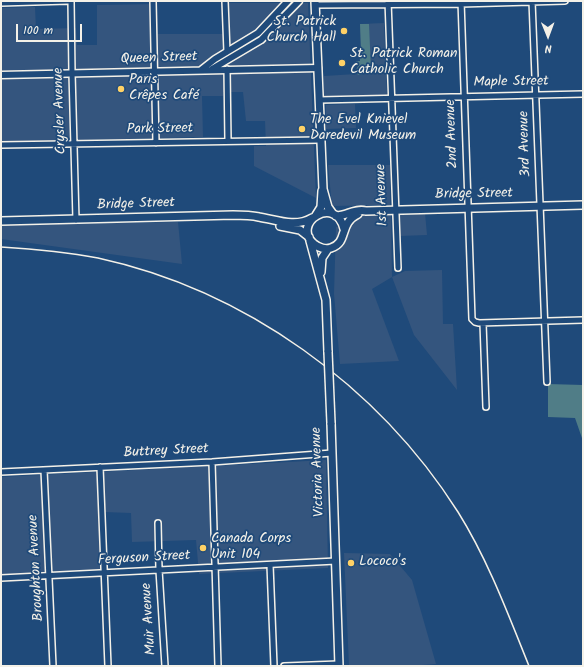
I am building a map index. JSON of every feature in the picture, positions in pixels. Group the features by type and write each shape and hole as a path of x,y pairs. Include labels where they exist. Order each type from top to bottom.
{"main road":[{"path":"314,2 323,189 321,207 308,227 309,239 318,247 328,249 338,244 342,240 344,229 342,222 328,207 323,189"},
{"name":"Bridge Street","path":"335,215 345,216 357,210 583,205"},
{"name":"Bridge Street","path":"344,229 351,217 366,211"},
{"path":"314,217 324,213 335,215"},
{"name":"Bridge Street","path":"1,221 233,215 255,216 271,221 280,226 300,230 309,239"},
{"name":"Bridge Street","path":"271,221 297,223 314,217"},
{"name":"Victoria Avenue","path":"309,239 326,300 339,665"},
{"name":"Victoria Avenue","path":"321,278 322,258 328,249"}],"street":[{"path":"1,3 68,1"},
{"name":"Crysler Avenue","path":"71,1 76,220"},
{"path":"153,1 156,142"},
{"path":"225,1 227,52"},
{"path":"201,70 215,59 258,33 288,1"},
{"path":"211,70 261,40 299,1"},
{"path":"314,2 388,3 565,1"},
{"name":"2nd Avenue","path":"461,2 472,319 475,322 483,323"},
{"name":"3rd Avenue","path":"532,2 547,382"},
{"name":"1st Avenue","path":"388,3 398,268"},
{"name":"Queen Street","path":"1,75 318,68"},
{"path":"227,69 228,141"},
{"name":"Maple Street","path":"319,100 583,94"},
{"name":"Park Street","path":"1,145 320,140"},
{"path":"486,407 483,323 583,320"},
{"name":"Buttrey Street","path":"1,472 212,462 332,453"},
{"path":"212,462 218,666"},
{"path":"100,468 108,666"},
{"name":"Broughton Avenue","path":"44,470 54,666"},
{"name":"Muir Avenue","path":"158,523 159,570 165,666"},
{"name":"Ferguson Street","path":"1,578 336,561"},
{"path":"270,565 274,666"},
{"path":"284,666 339,665"}],"shaded area":[{"path":"229,3 308,3 316,198 254,166 254,146 266,146 265,121 246,121 243,92 223,92 223,96 202,96 203,137 1,142 1,8 35,7 36,29 76,28 77,45 97,45 97,5 157,4 158,34 230,34"},
{"path":"384,23 387,95 324,96 324,76 356,74 358,66 356,61 360,61 359,50 361,50 360,24"},
{"path":"355,104 356,128 326,129 326,105"},
{"path":"328,165 390,165 390,205 332,206"},
{"path":"425,213 427,235 400,236 400,215"},
{"path":"391,214 392,277 372,289 399,361 340,364 334,294 336,227 358,215"},
{"path":"178,222 182,264 1,239 1,225"},
{"path":"442,270 443,324 453,324 457,390 414,335 392,277 405,271"},
{"path":"326,460 328,568 199,574 196,540 132,542 131,513 104,512 107,578 1,582 1,477"},
{"path":"344,553 390,554 412,580 436,664 409,666 349,666"}],"green space":[{"path":"360,24 369,24 371,70 386,71 386,73 365,73 358,75 356,70 358,66 356,61 360,61"},
{"path":"548,384 583,385 583,441 575,418 548,417"}],"railway":[{"path":"1,247 50,251 98,258 152,273 205,293 255,319 303,350 348,385 389,424 426,466 458,512 488,568 529,666"}],"place":[{"name":"St. Patrick Church Hall","path":"344,31"},
{"name":"St. Patrick Roman Catholic Church","path":"342,63"},
{"name":"Paris Crêpes Café","path":"121,89"},
{"name":"The Evel Knievel Daredevil Museum","path":"302,129"},
{"name":"Canada Corps Unit 104","path":"203,548"},
{"name":"Lococo's","path":"351,563"}]}
